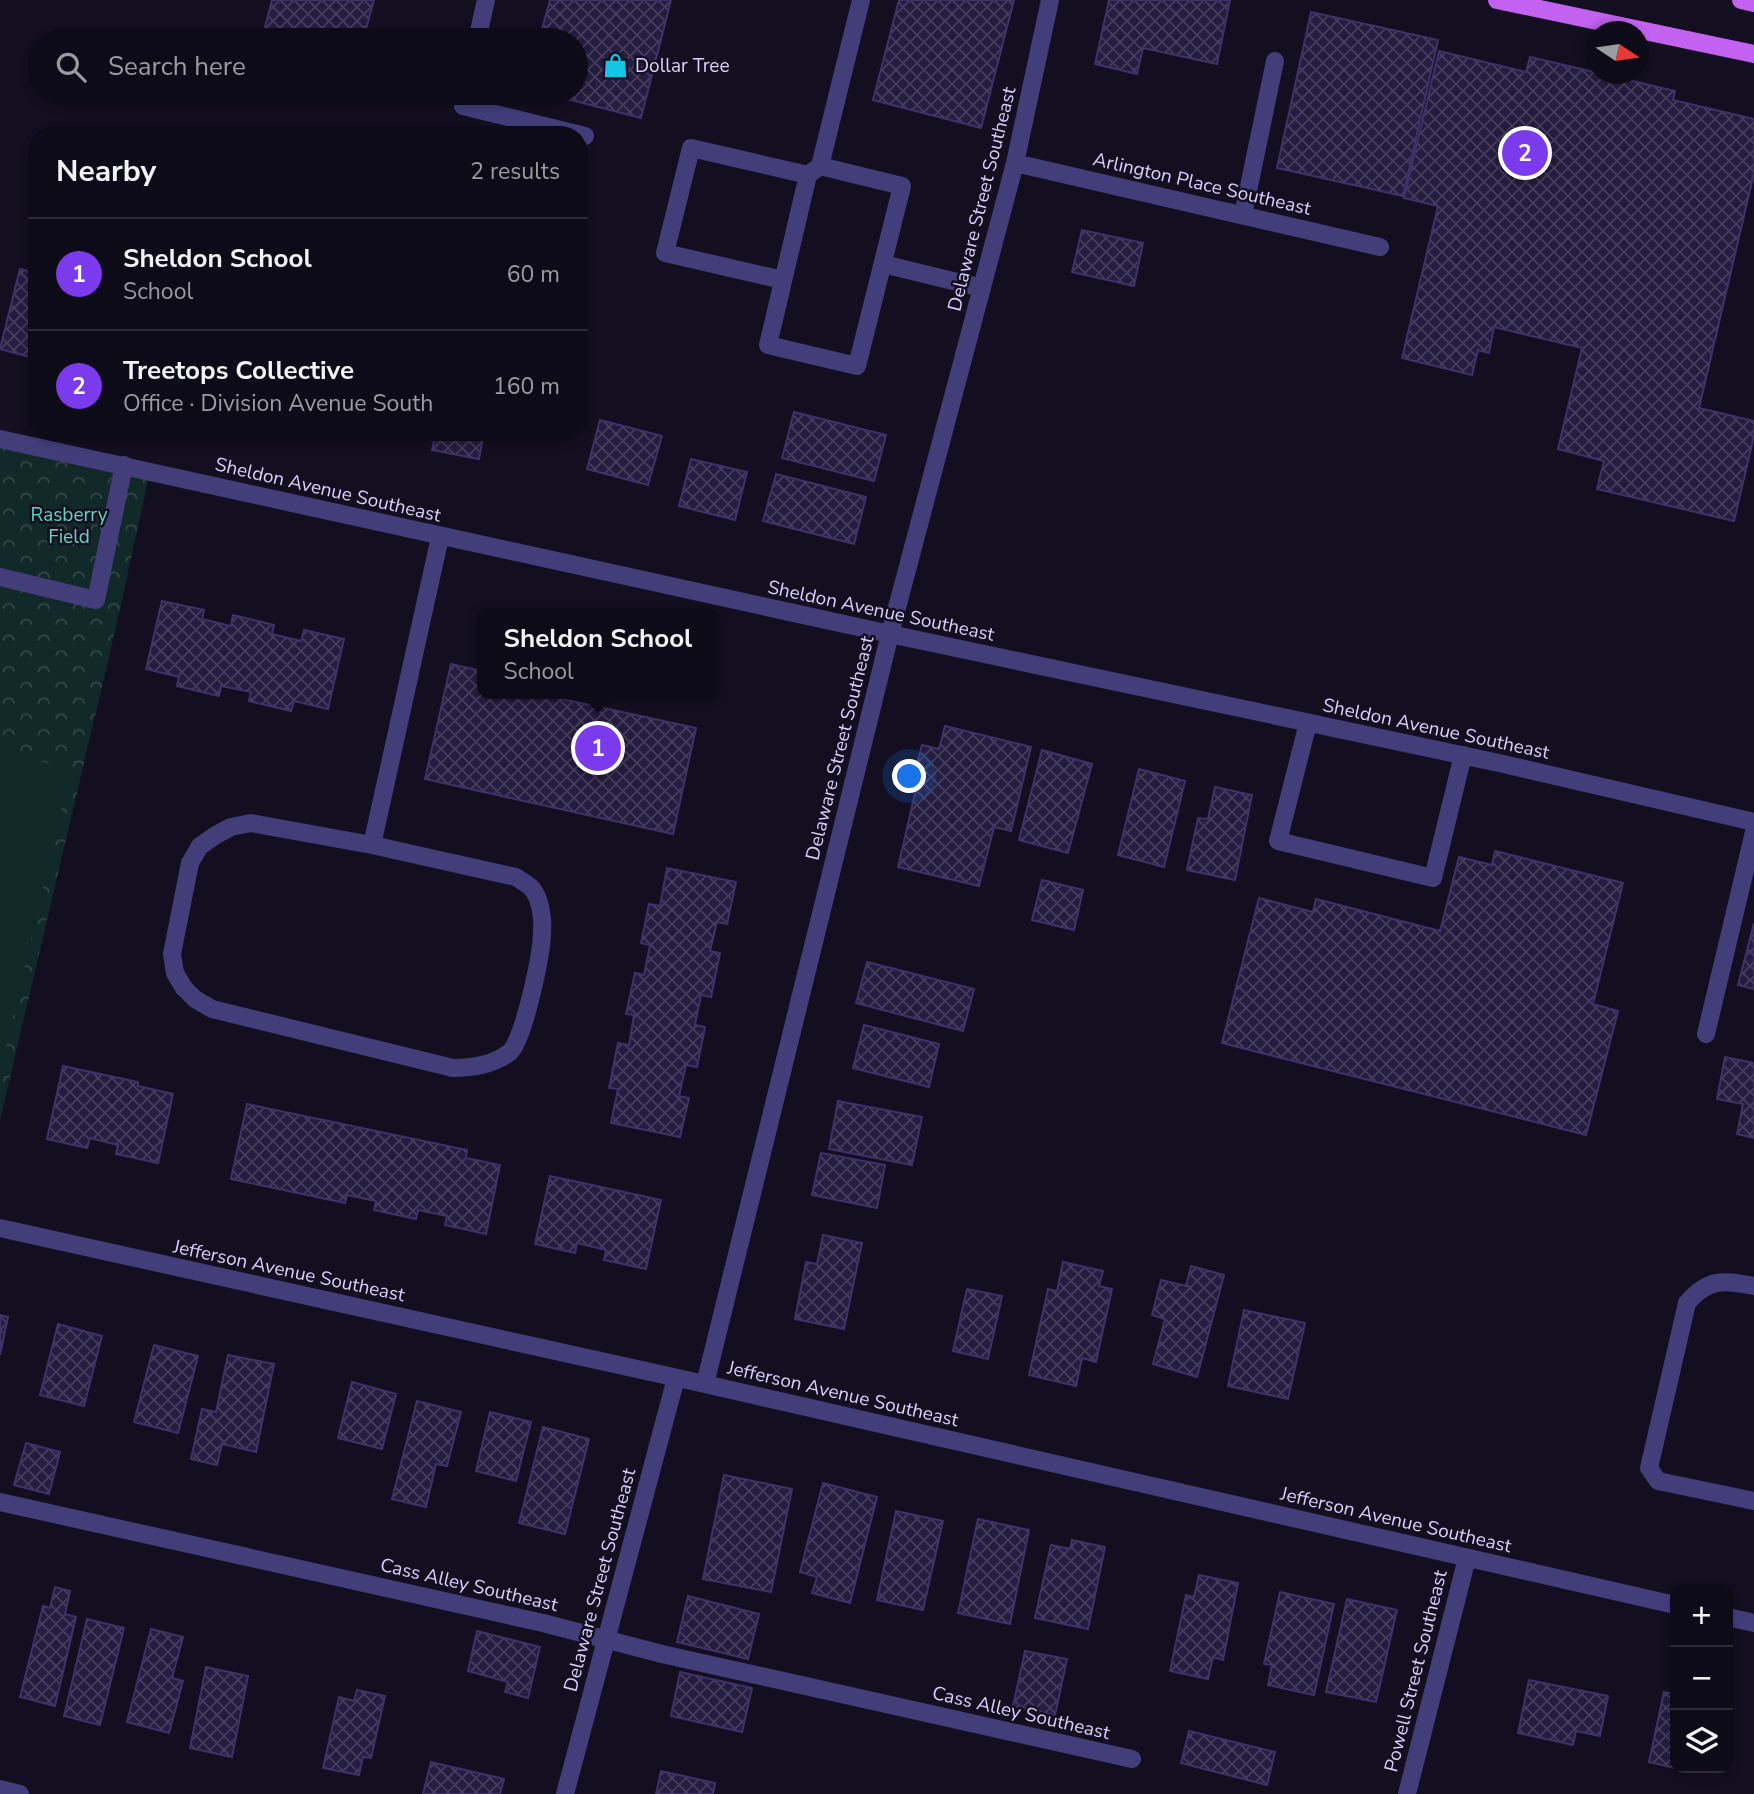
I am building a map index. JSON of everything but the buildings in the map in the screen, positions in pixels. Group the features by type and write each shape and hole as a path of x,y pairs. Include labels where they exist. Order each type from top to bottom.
{"main road":[{"path":"1496,0 1754,54"},
{"path":"1741,0 1754,3"}],"street":[{"path":"480,28 486,0"},
{"path":"783,280 665,253 691,148 814,170 902,186 857,366 768,345 783,280 814,170 861,0"},
{"name":"Delaware Street Southeast","path":"705,1384 890,634 1015,163 1050,0"},
{"path":"1243,215 1275,61"},
{"path":"463,105 544,126"},
{"name":"Arlington Place Southeast","path":"1015,163 1380,247"},
{"path":"883,264 982,288"},
{"name":"Sheldon Avenue Southeast","path":"0,439 440,537 1463,755 1754,821"},
{"path":"0,578 96,600 124,465"},
{"path":"372,845 440,537"},
{"path":"1308,723 1278,841 1433,878 1463,755"},
{"path":"251,823 372,845 516,877 534,890 541,911 543,934 524,1026 511,1051 494,1061 473,1068 453,1068 212,1009 195,999 184,988 175,973 172,954 190,863 200,846 231,827 251,823"},
{"path":"1706,1034 1754,832"},
{"name":"Jefferson Avenue Southeast","path":"0,1228 705,1384 1670,1604"},
{"path":"1754,1286 1732,1282 1715,1283 1699,1289 1687,1303 1649,1468 1658,1480 1754,1501"},
{"name":"Delaware Street Southeast","path":"565,1794 676,1378"},
{"name":"Cass Alley Southeast","path":"0,1502 1132,1759"},
{"name":"Powell Street Southeast","path":"1407,1794 1467,1558"},
{"path":"1733,1618 1754,1623"},
{"path":"0,1789 20,1794"}],"green space":[{"name":"Rasberry Field","path":"0,439 150,471 0,1120"},
{"path":"21,756 71,769 0,1072 0,762"}],"place":[{"name":"Dollar Tree","path":"615,66"},
{"name":"Treetops Collective","path":"1525,153"},
{"name":"Sheldon School","path":"598,748"}]}
